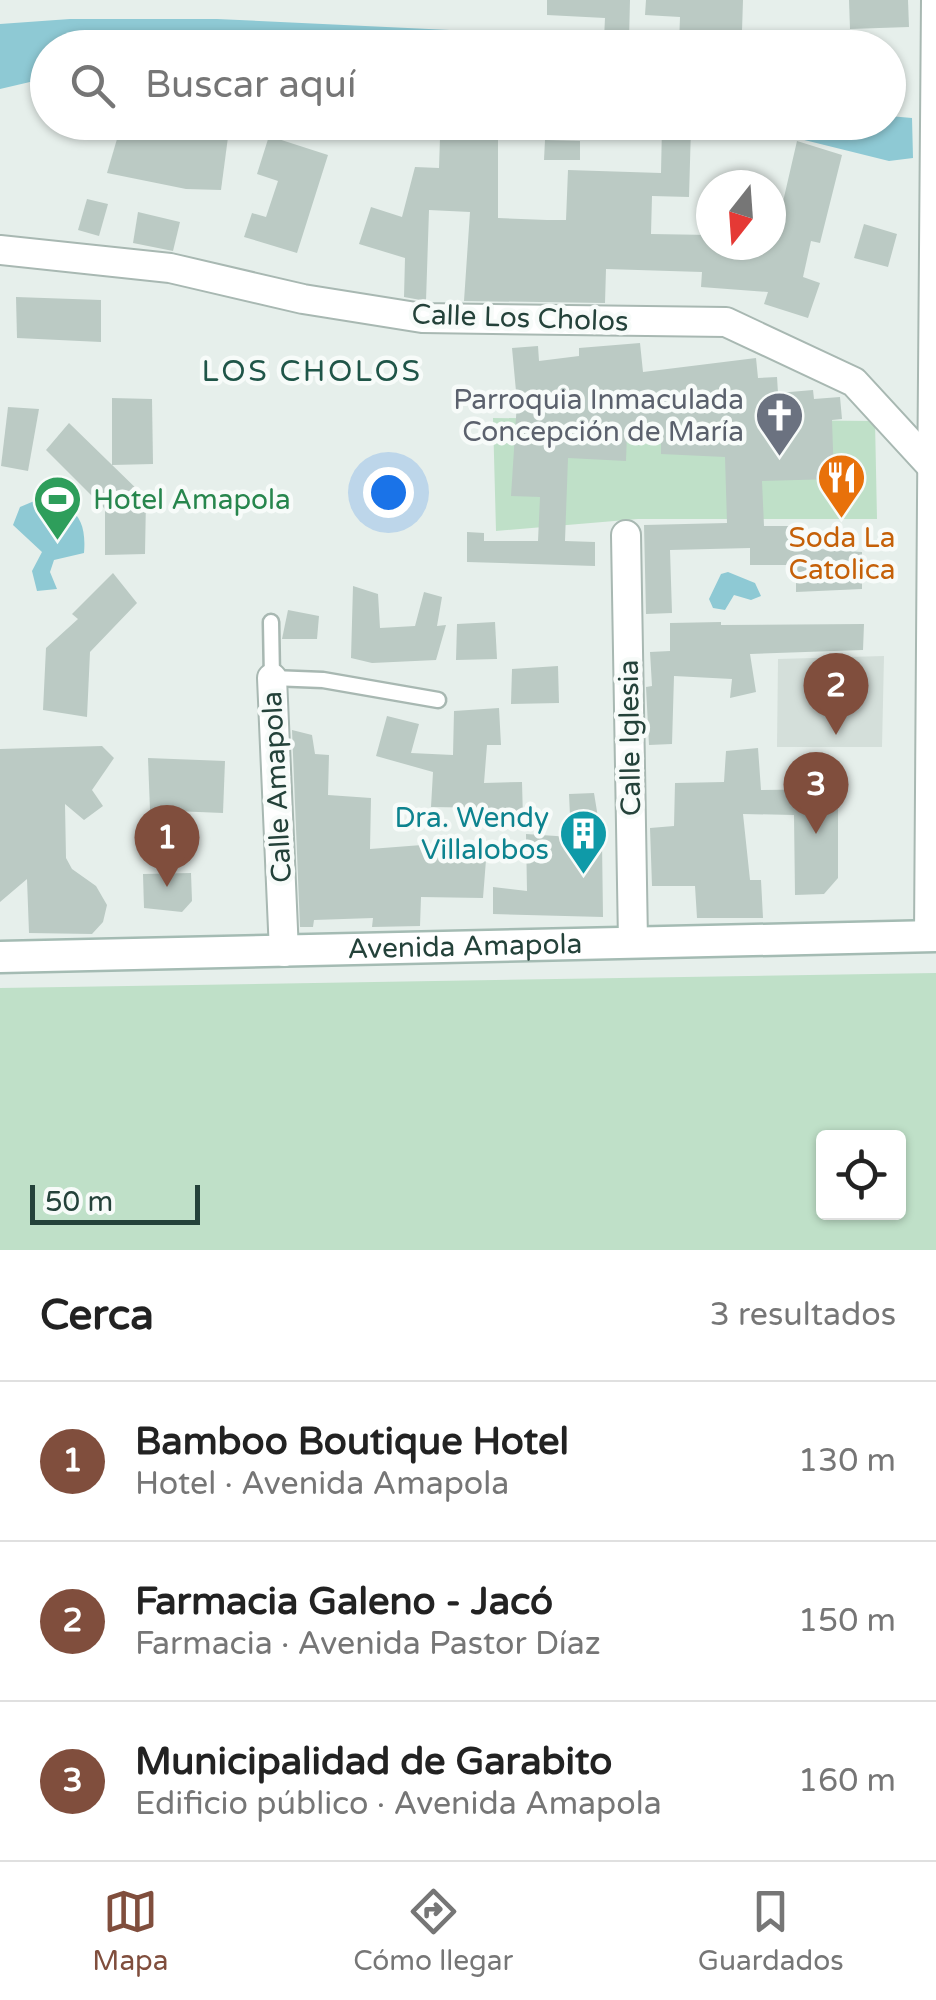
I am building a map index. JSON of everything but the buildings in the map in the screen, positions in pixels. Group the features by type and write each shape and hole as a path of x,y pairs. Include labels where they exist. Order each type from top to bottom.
{"street":[{"path":"932,936 935,536 930,181 936,0"},
{"name":"Calle Los Cholos","path":"0,250 170,268 304,299 422,318 726,322 854,382 934,469"},
{"name":"Calle Iglesia","path":"626,535 633,941"},
{"name":"Calle Amapola","path":"272,678 284,952"},
{"name":"Avenida Amapola","path":"0,957 932,936"}],"lane":[{"name":"Calle Amapola","path":"271,622 272,678"},
{"path":"272,678 323,680 438,700"}],"shaded area":[{"path":"884,656 882,747 777,747 778,659"}],"green space":[{"path":"493,418 875,421 877,519 638,519 496,531"},
{"path":"936,973 936,1250 0,1250 0,988"}],"water":[{"path":"70,19 217,19 450,30 30,30 30,82 0,89 0,24"},
{"path":"906,117 912,118 913,158 889,161 804,140 906,140"},
{"name":"Hotel Amapola","path":"39,499 61,504 76,514 83,530 84,553 54,560 50,572 57,589 37,591 32,571 42,552 13,525 20,507"},
{"path":"728,572 755,583 761,596 751,600 734,595 725,610 713,608 709,599 721,574"}],"place":[{"name":"Parroquia Inmaculada Concepción de María","path":"779,458"},
{"name":"Soda La Catolica","path":"842,520"},
{"name":"Hotel Amapola","path":"58,542"},
{"name":"Farmacia Galeno - Jacó","path":"836,735"},
{"name":"Municipalidad de Garabito","path":"816,834"},
{"name":"Dra. Wendy Villalobos","path":"584,876"},
{"name":"Bamboo Boutique Hotel","path":"167,887"}],"district":[{"name":"LOS CHOLOS","path":"312,371"}]}
